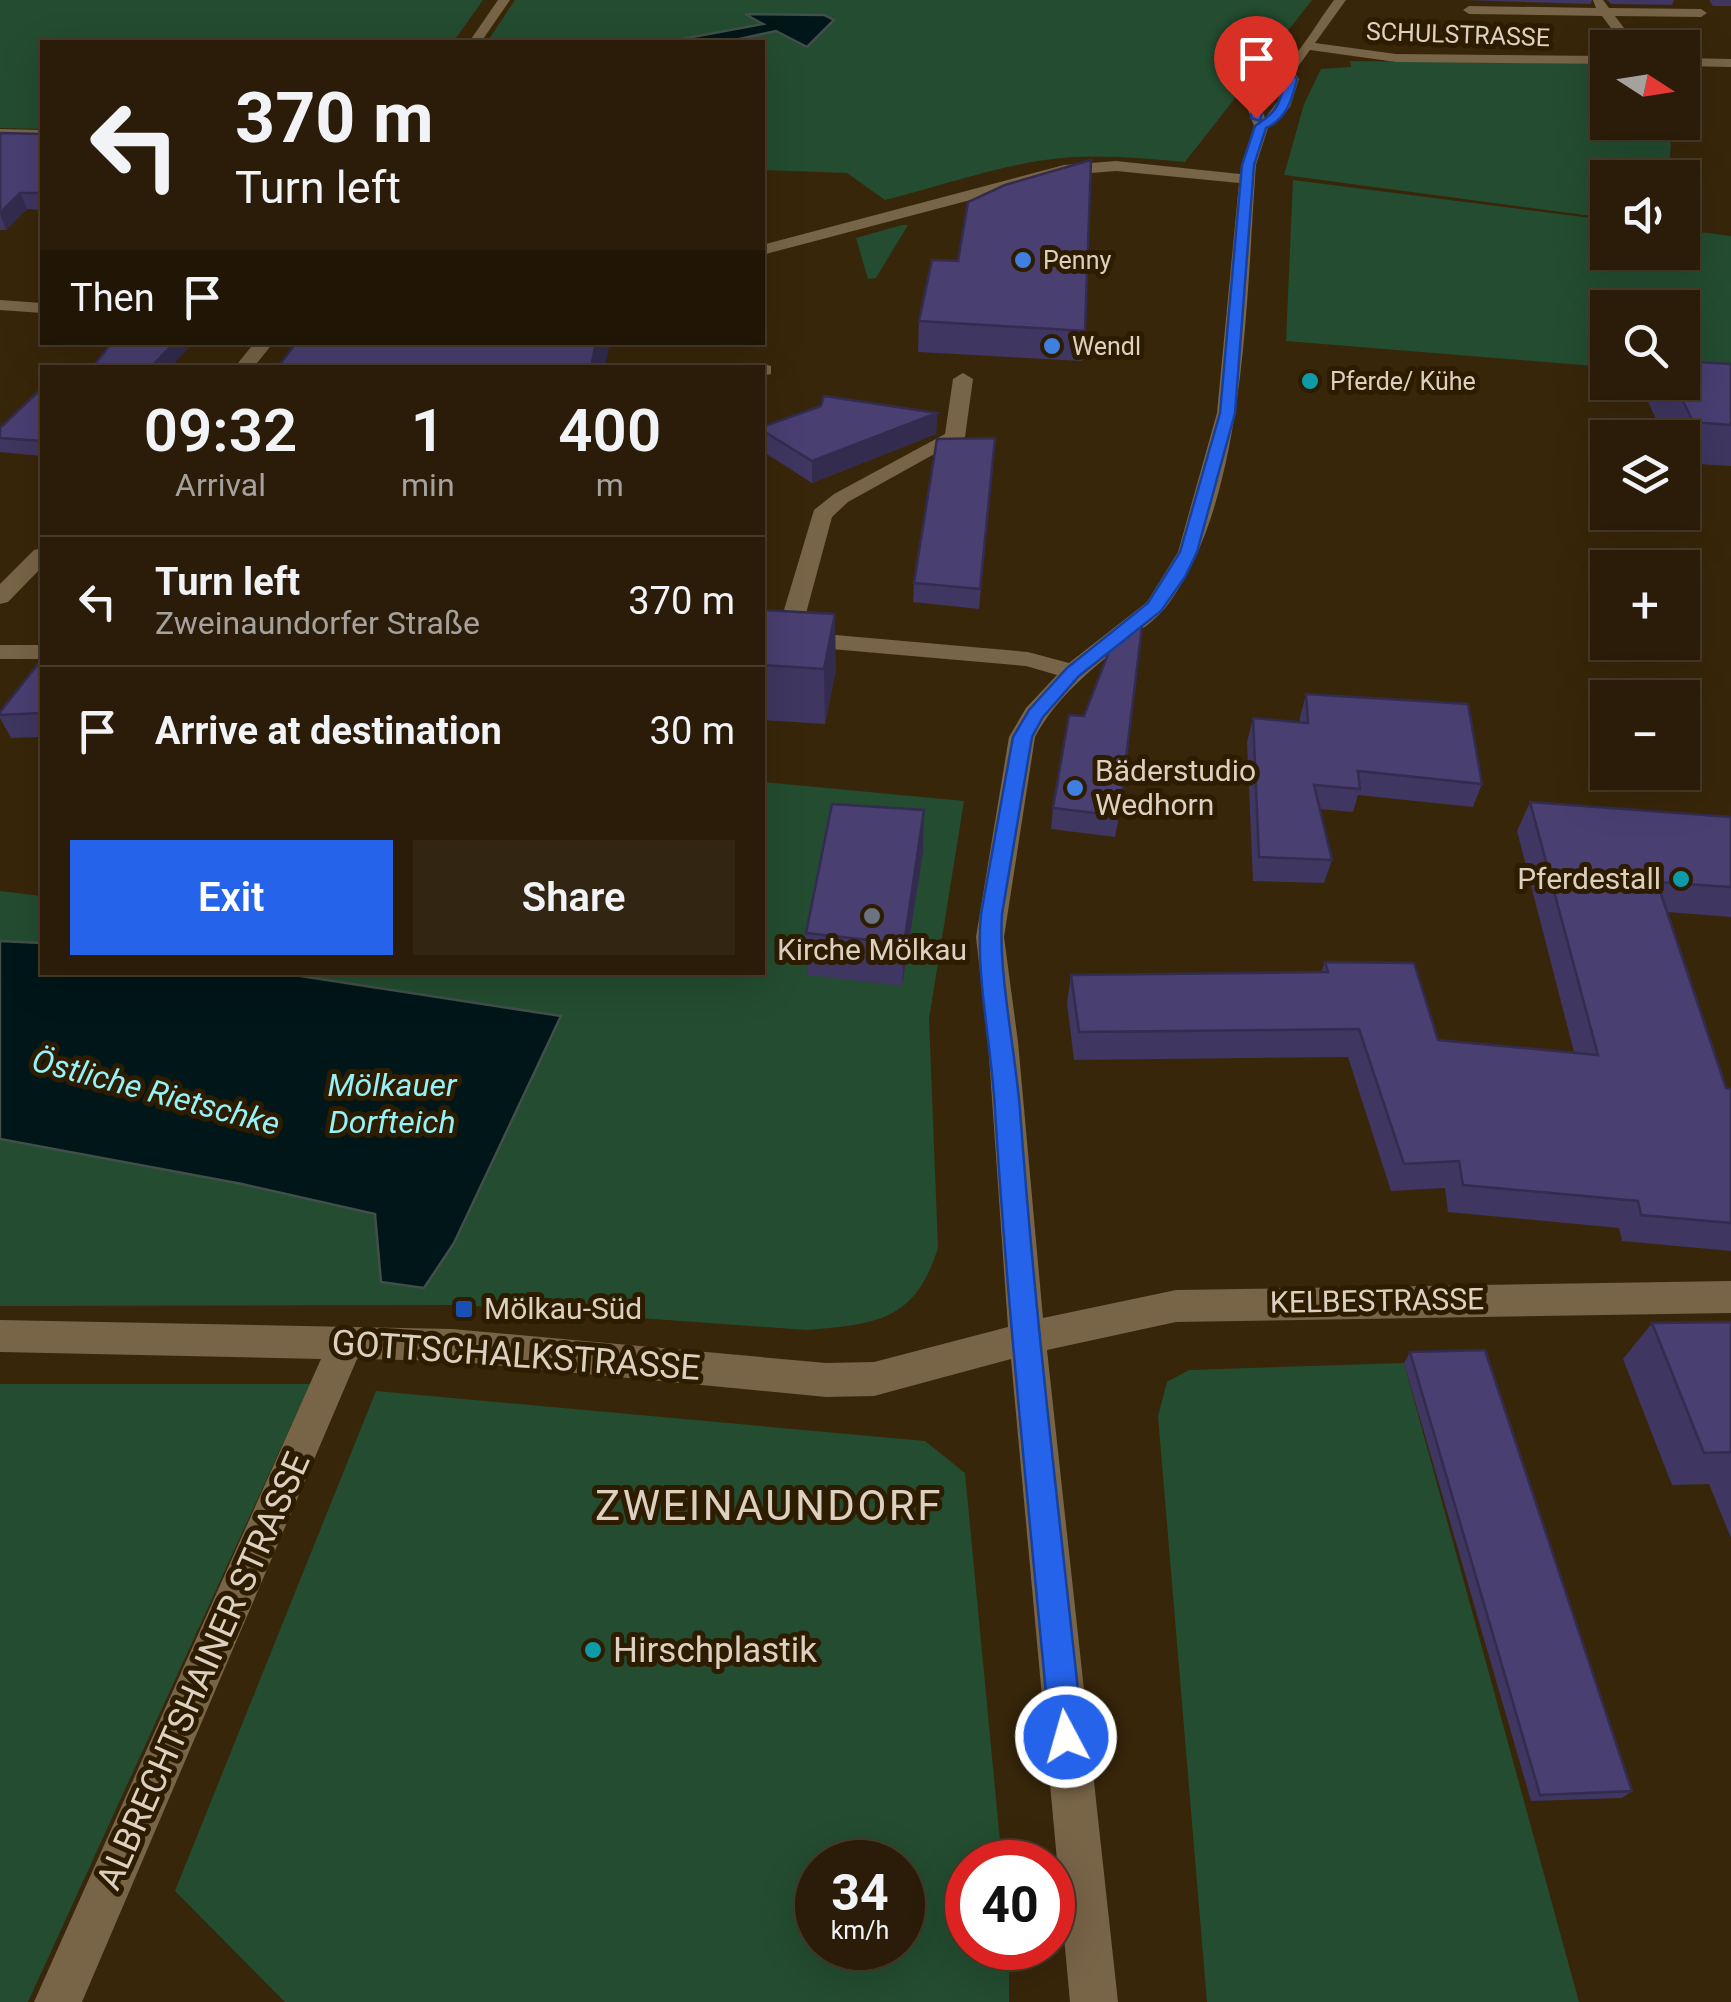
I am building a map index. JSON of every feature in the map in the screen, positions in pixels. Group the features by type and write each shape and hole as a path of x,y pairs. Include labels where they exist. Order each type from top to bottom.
{"street":[{"path":"475,40 504,0"},
{"path":"1094,2002 990,937 1022,737 1035,714 1073,672 1154,607 1177,577 1189,552 1227,413 1246,179 1261,126 1256,118 1257,103 1268,83 1287,72 1340,0"},
{"path":"1596,0 1619,30"},
{"path":"1469,10 1702,13"},
{"name":"SCHULSTRASSE","path":"1307,46 1396,58 1590,60"},
{"path":"1700,62 1731,63"},
{"path":"1261,126 1275,120 1286,102 1292,79 1287,72"},
{"path":"0,132 40,134"},
{"path":"765,249 1064,170 1132,167 1246,179"},
{"path":"0,306 40,308"},
{"path":"246,365 262,345"},
{"path":"788,636 822,515 841,498 955,437 962,379"},
{"path":"0,597 40,556"},
{"path":"765,636 1028,659 1073,672"},
{"path":"0,652 40,652"},
{"name":"KELBESTRASSE","path":"1027,1338 1176,1306 1731,1296"},
{"name":"GOTTSCHALKSTRASSE","path":"0,1336 348,1340 463,1346 826,1380 874,1379 1027,1338"},
{"name":"ALBRECHTSHAINER STRASSE","path":"58,2002 348,1340"}],"green space":[{"path":"0,0 483,0 454,40 40,40 40,129 0,128"},
{"path":"515,0 1312,0 1185,162 1097,157 1045,160 885,200 847,173 765,170 765,40 488,40"},
{"path":"1350,61 1590,64 1590,140 1670,140 1670,160 1590,160 1590,216 1284,175 1304,104 1321,69 1351,67"},
{"path":"1293,180 1590,218 1590,270 1700,270 1700,232 1731,236 1731,383 1700,378 1700,290 1590,290 1590,366 1286,341"},
{"path":"908,225 876,278 868,279 856,238"},
{"path":"765,782 964,801 929,1019 938,1248 929,1272 918,1291 890,1314 854,1325 807,1330 461,1305 0,1306 0,891 40,896 40,975 765,975"},
{"path":"1404,1363 1579,2002 1207,2002 1158,1416 1167,1382 1189,1370"},
{"path":"0,1384 310,1384 28,2002 0,2002"},
{"path":"376,1391 925,1441 965,1473 1000,1840 945,1840 945,1970 1009,1970 1009,2002 285,2002 175,1891"}],"water":[{"path":"745,14 824,15 834,20 807,47 776,31 735,40 677,40 763,24"},
{"name":"Mölkauer Dorfteich","path":"0,941 40,943 40,975 294,975 561,1016 454,1243 424,1288 381,1282 375,1214 242,1184 0,1139"}],"building":[{"path":"0,133 40,134 40,193 20,193 0,213"},
{"name":"Penny","path":"1091,160 1085,331 919,321 932,260 958,261 968,202 1005,185"},
{"path":"110,345 172,345 153,365 94,365"},
{"path":"295,345 595,345 592,365 279,365"},
{"path":"1700,362 1731,364 1731,425 1692,420 1683,400 1700,400"},
{"path":"40,390 40,441 0,438 0,428"},
{"path":"824,396 937,413 812,461 765,432 765,426 821,406"},
{"path":"995,438 980,589 914,583 937,439"},
{"path":"765,610 835,614 824,669 765,665"},
{"path":"1143,618 1119,816 1053,808 1069,715 1084,716 1115,636"},
{"path":"40,662 40,713 0,712"},
{"path":"1306,694 1468,704 1482,784 1358,771 1360,789 1314,785 1332,860 1259,857 1253,718 1308,723"},
{"path":"1530,802 1731,817 1731,887 1657,882 1726,1088 1731,1089 1731,1223 1641,1215 1638,1201 1463,1185 1459,1161 1404,1164 1359,1029 1079,1032 1071,975 1328,972 1325,962 1414,963 1438,1040 1598,1055"},
{"path":"832,804 924,810 904,944 806,933"},
{"path":"1731,1322 1731,1452 1704,1453 1652,1323"},
{"path":"1485,1350 1632,1791 1540,1795 1410,1352"}],"place":[{"name":"Penny","path":"1023,260"},
{"name":"Wendl","path":"1052,346"},
{"name":"Pferde/ Kühe","path":"1310,381"},
{"name":"Bäderstudio Wedhorn","path":"1075,788"},
{"name":"Pferdestall","path":"1681,879"},
{"name":"Kirche Mölkau","path":"872,916"},
{"name":"Mölkau-Süd","path":"464,1309"},
{"name":"Hirschplastik","path":"593,1650"}],"district":[{"name":"ZWEINAUNDORF","path":"769,1505"}],"route":[{"path":"1066,1737 1014,1206 1003,1042 990,937 992,914 1022,737 1035,714 1073,672 1154,607 1177,577 1189,552 1227,413 1248,165 1261,126 1275,120 1286,102 1292,79 1287,72 1268,83 1257,103 1256,118"}],"water label":[{"name":"Östliche Rietschke","path":"156,1092"}]}
